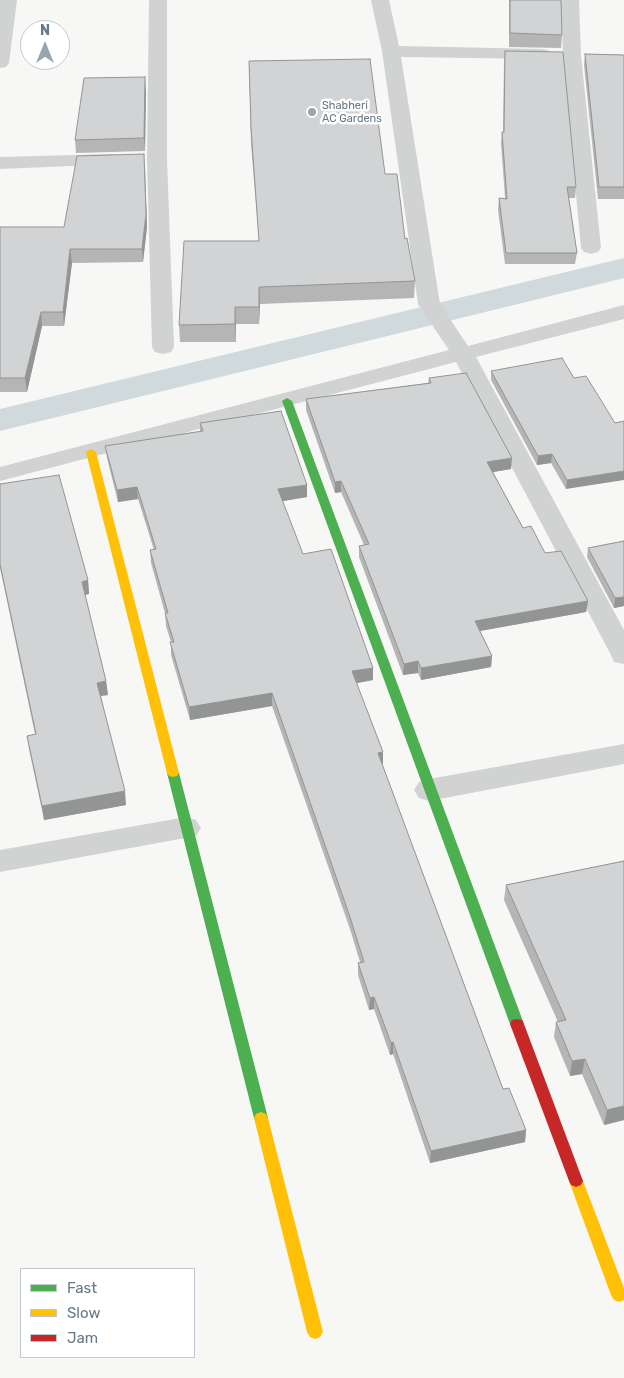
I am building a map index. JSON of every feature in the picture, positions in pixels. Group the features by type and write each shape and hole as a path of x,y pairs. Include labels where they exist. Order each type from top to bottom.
{"street":[{"path":"0,55 8,0"},
{"path":"158,0 157,159 163,347"},
{"path":"380,0 392,51 429,304 463,354 624,655"},
{"path":"570,0 580,55 591,248"},
{"path":"392,51 580,55"},
{"path":"0,163 157,159"},
{"path":"0,474 91,452 624,312"},
{"path":"287,401 429,790 619,1295"},
{"path":"91,452 315,1332"},
{"path":"429,790 624,754"},
{"path":"0,861 186,828"}],"building":[{"path":"510,0 561,0 562,35 510,33"},
{"path":"505,51 563,52 576,187 567,187 577,253 506,253 499,198 507,199 502,132 504,132"},
{"path":"585,54 624,55 624,187 599,187"},
{"path":"370,59 385,174 397,174 405,239 407,238 415,281 259,287 259,307 235,307 235,324 179,325 184,241 259,241 251,128 249,61"},
{"path":"145,77 144,138 75,140 84,78"},
{"path":"144,154 146,214 142,249 70,249 63,312 41,312 25,378 0,378 0,227 64,227 77,156"},
{"path":"562,358 574,378 586,376 615,423 624,421 624,471 567,480 552,454 538,456 491,371"},
{"path":"466,373 512,458 487,462 523,528 531,526 545,553 561,551 588,601 475,621 492,656 421,668 418,661 404,664 359,546 369,544 341,481 335,482 306,399 431,383 429,378"},
{"path":"281,411 307,485 278,489 303,554 331,549 373,668 352,671 383,752 378,753 503,1089 509,1088 526,1130 431,1151 393,1042 391,1043 374,997 370,998 358,963 364,962 350,917 272,693 189,707 170,642 174,642 165,613 168,613 150,550 156,549 137,487 117,490 105,446 203,431 200,423"},
{"path":"59,475 88,580 82,582 106,681 97,683 125,791 42,806 27,736 36,734 0,564 0,484"},
{"path":"624,541 624,597 615,598 588,548"},
{"path":"624,861 624,1106 607,1110 585,1059 572,1061 556,1022 566,1020 506,885"}],"waterway":[{"path":"0,420 624,268"}],"traffic: fast":[{"path":"287,401 517,1024"},
{"path":"173,773 261,1118"}],"traffic: slow":[{"path":"91,452 173,773"},
{"path":"261,1118 315,1332"},
{"path":"576,1181 619,1295"}],"traffic: jam":[{"path":"517,1024 576,1181"}],"place":[{"name":"Shabheri AC Gardens","path":"312,112"}]}
